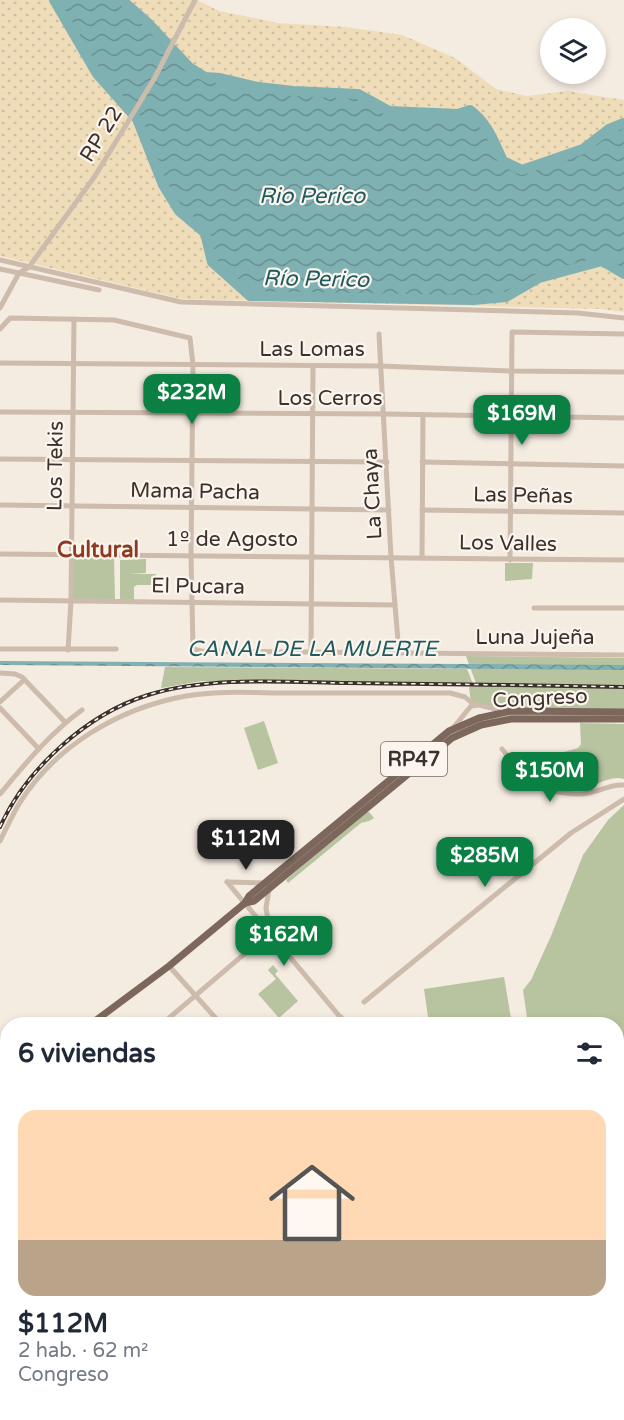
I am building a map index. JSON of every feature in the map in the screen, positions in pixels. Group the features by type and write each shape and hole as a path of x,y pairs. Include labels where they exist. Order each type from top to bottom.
{"main road":[{"name":"Congreso","path":"245,903 254,901 266,886 449,731 478,718 512,711 624,712"},
{"name":"Congreso","path":"266,886 452,738 476,727 512,719 624,719"},
{"name":"RP47","path":"101,1017 169,966 245,903"}],"street":[{"name":"RP 22","path":"19,273 29,267 95,176 139,104 195,0"},
{"path":"0,260 181,302 578,314 624,318"},
{"path":"0,269 99,290"},
{"path":"0,308 2,296 19,273"},
{"path":"0,329 10,318 114,320 190,338 193,365 192,603"},
{"name":"Los Tekis","path":"68,650 71,601 74,319"},
{"path":"510,560 512,332 624,334"},
{"name":"La Chaya","path":"379,334 391,557 399,653"},
{"name":"Las Lomas","path":"0,363 380,366 624,372"},
{"path":"311,652 313,366"},
{"name":"Los Cerros","path":"0,412 624,418"},
{"path":"422,558 423,416"},
{"path":"0,459 387,462"},
{"path":"422,462 624,465"},
{"name":"Mama Pacha","path":"0,506 389,510"},
{"name":"Las Peñas","path":"422,510 624,513"},
{"name":"1º de Agosto","path":"0,554 391,557"},
{"name":"Los Valles","path":"391,557 624,560"},
{"name":"El Pucara","path":"0,600 395,605"},
{"name":"Luna Jujeña","path":"192,603 193,649 201,651 624,655"},
{"path":"534,608 624,608"},
{"path":"0,649 116,649"},
{"path":"0,673 15,674 24,680 65,722"},
{"path":"0,702 24,680"},
{"path":"0,841 19,804 63,753 96,729 158,703 187,696 227,693 450,693 465,697 474,705 512,711"},
{"path":"449,731 465,711 474,705"},
{"path":"0,708 39,749"},
{"path":"0,792 65,722 82,710"},
{"path":"502,749 531,782 550,791 577,794 590,793 605,787 624,786"},
{"path":"364,1002 571,833 624,799"},
{"path":"270,932 266,908 266,886 227,882 341,1017"},
{"path":"170,1017 270,932"},
{"path":"169,966 215,1017"}],"green space":[{"path":"114,557 115,601 73,602 73,558"},
{"path":"146,559 146,573 128,574 156,574 156,585 137,585 134,587 134,600 120,600 120,560"},
{"path":"505,563 533,563 532,579 505,581"},
{"path":"466,656 624,658 624,719 511,719 465,731 269,889 264,883 461,725 512,711 471,704 469,687 477,686"},
{"path":"165,667 467,669 473,684 202,681 161,688"},
{"path":"264,721 278,763 258,770 244,728"},
{"path":"580,723 624,724 624,779 613,778 579,790 546,784 537,760 578,748 581,744"},
{"path":"624,805 624,1017 527,1017 523,990 531,980 551,936 583,855 608,820"},
{"path":"367,810 374,818 361,823 288,883 286,880"},
{"path":"273,965 278,971 275,974 298,1001 280,1017 258,994 276,979 268,970"},
{"path":"504,977 511,1017 428,1017 424,989"}],"sand":[{"path":"0,0 197,0 219,11 278,23 345,27 402,35 455,58 496,89 527,96 567,91 624,100 624,312 601,309 182,299 0,256"}],"water":[{"name":"Rio Perico","path":"54,0 122,0 147,22 189,67 205,77 293,91 358,94 389,111 458,114 470,110 486,127 503,161 522,170 583,149 609,129 624,123 624,274 602,261 539,278 506,297 473,300 250,296 212,262 205,233 179,211 163,185 137,119 97,74"},
{"path":"0,661 624,665 624,670 0,665"}],"waterway":[{"name":"Río Perico","path":"54,0 97,74 137,119 163,185 179,211 205,233 212,262 250,296 473,300 506,297 539,278 602,261 624,274"},
{"name":"Río Perico","path":"122,0 147,22 189,67 205,77 293,91 358,94 389,111 458,114 470,110 486,127 503,161 522,170 583,149 609,129 624,123"}],"railway":[{"path":"0,827 11,805 26,785 61,746 103,715 148,695 172,689 196,685 272,681 624,687"}],"district":[{"name":"Cultural","path":"98,549"}],"water label":[{"name":"CANAL DE LA MUERTE","path":"312,648"}]}
